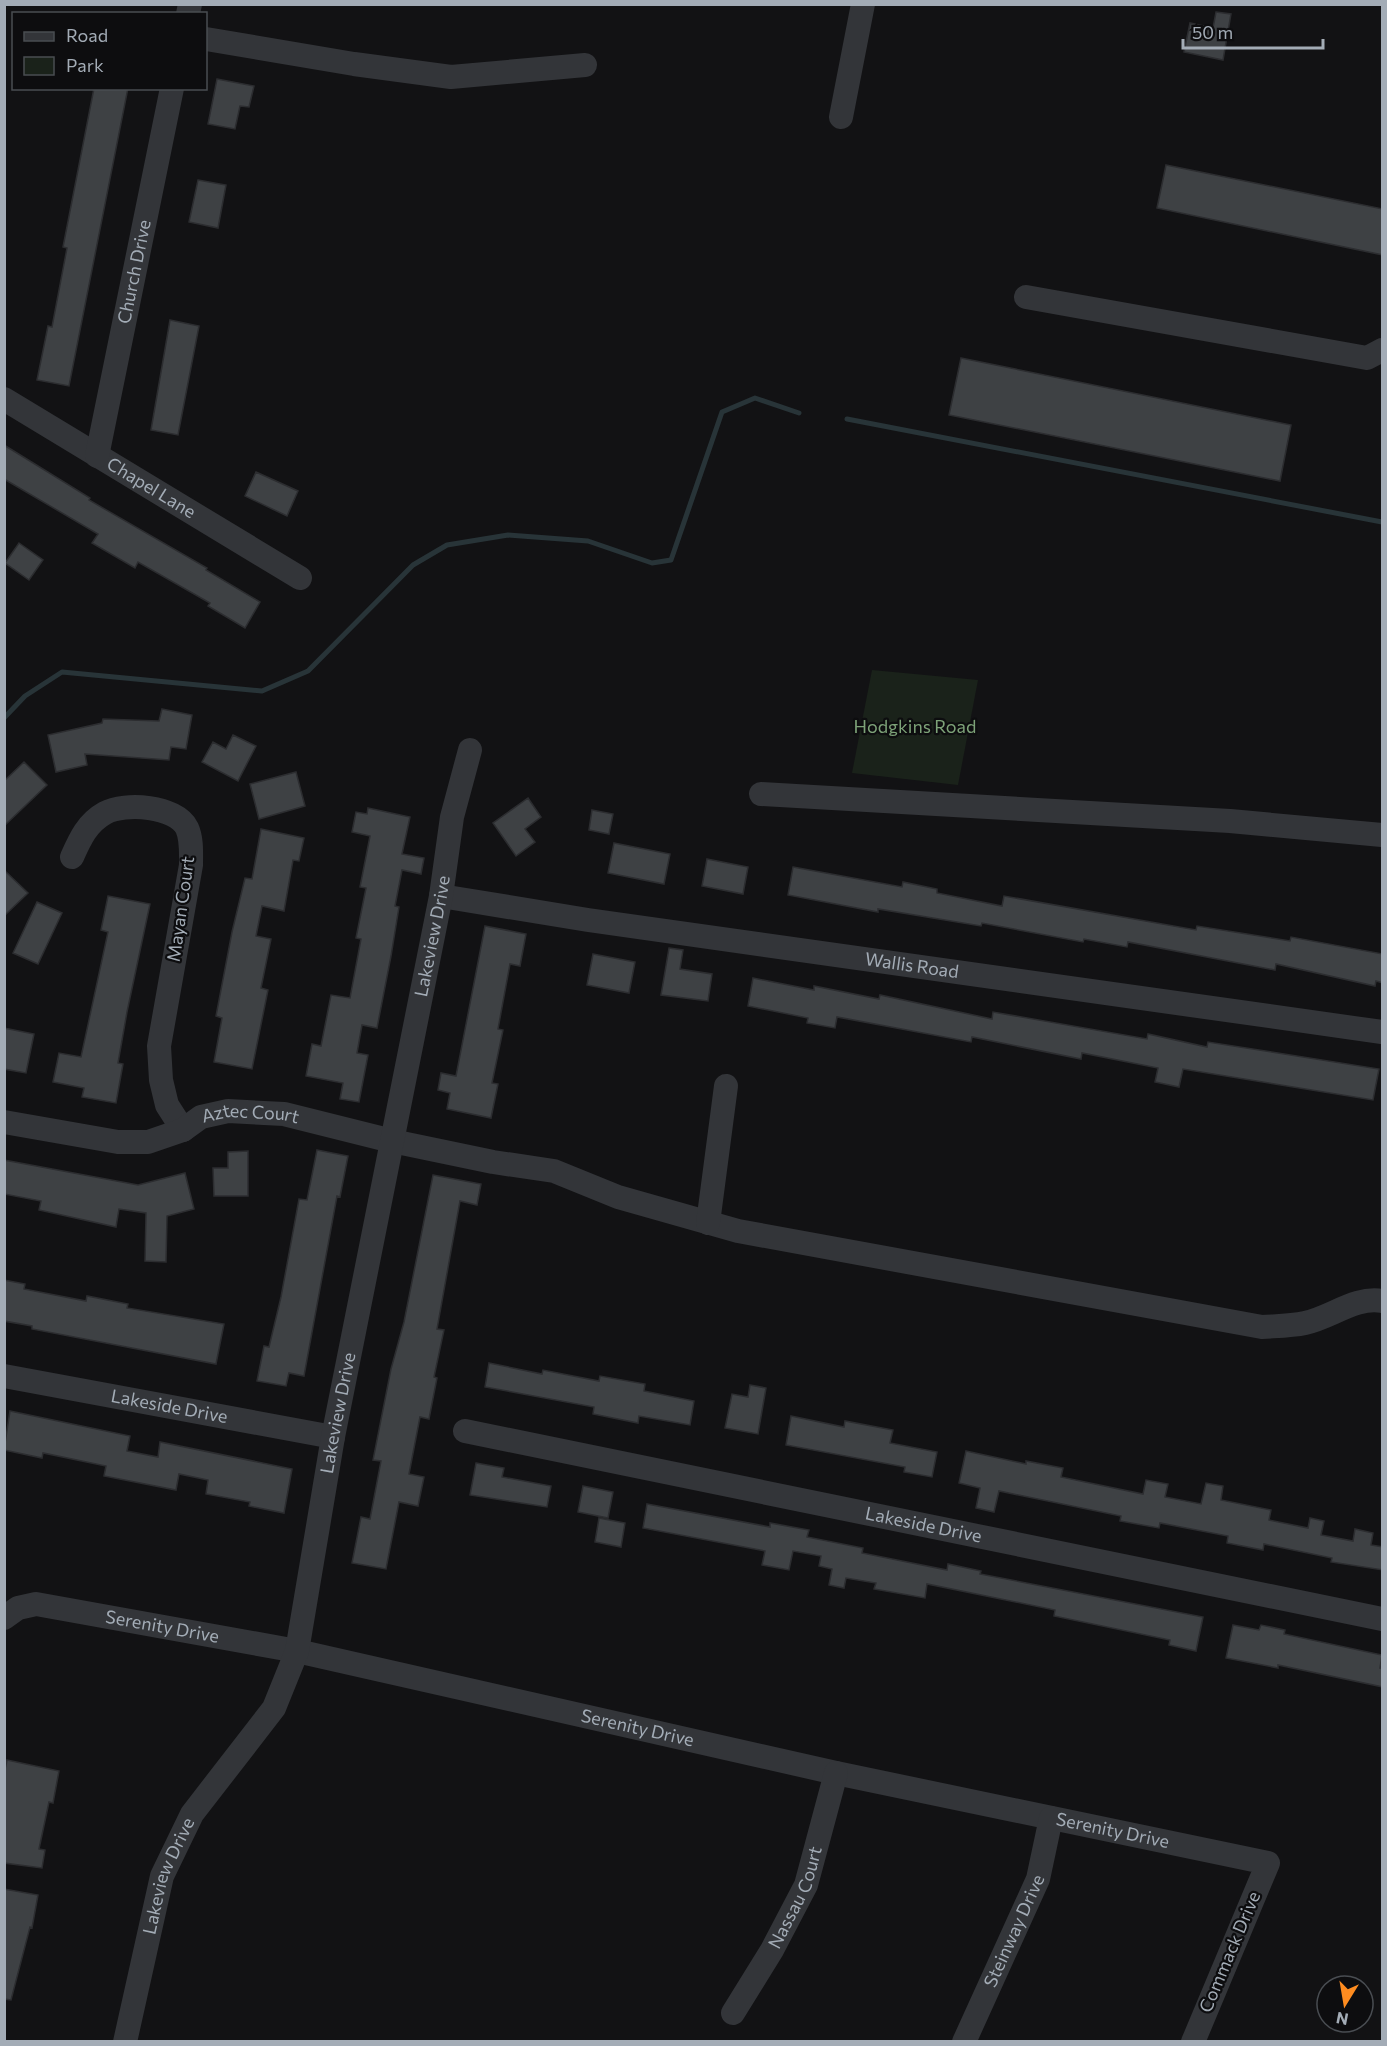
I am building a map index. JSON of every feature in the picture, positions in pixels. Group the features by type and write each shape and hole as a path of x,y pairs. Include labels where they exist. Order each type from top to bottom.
{"street":[{"path":"841,117 863,4"},
{"path":"207,39 354,64 451,77 585,65"},
{"name":"Church Drive","path":"97,456 172,90"},
{"path":"1026,297 1367,358 1383,350"},
{"name":"Chapel Lane","path":"4,399 300,578"},
{"name":"Lakeview Drive","path":"125,2042 162,1876 192,1814 274,1708 297,1651 333,1437 441,896 452,817 470,750"},
{"path":"761,794 1230,821 1383,835"},
{"name":"Mayan Court","path":"72,857 84,831 105,812 127,806 158,809 186,825 190,835 191,865 159,1046 161,1080 167,1105 183,1130"},
{"name":"Wallis Road","path":"441,896 588,920 1383,1032"},
{"path":"708,1223 726,1086"},
{"name":"Aztec Court","path":"4,1122 118,1142 148,1142 183,1130 201,1118 228,1111 284,1114 392,1141 493,1162 554,1171 618,1197 738,1231 1262,1327 1306,1323 1342,1308 1375,1300 1383,1301"},
{"name":"Lakeside Drive","path":"4,1376 333,1437"},
{"name":"Lakeside Drive","path":"465,1431 1383,1619"},
{"name":"Serenity Drive","path":"5,1617 18,1608 36,1604 297,1651 836,1773 1268,1863"},
{"name":"Nassau Court","path":"733,2013 772,1950 806,1885 836,1773"},
{"name":"Steinway Drive","path":"964,2042 1038,1879 1051,1818"},
{"name":"Commack Drive","path":"1193,2042 1268,1863"}],"green space":[{"name":"Hodgkins Road","path":"872,670 978,680 958,785 852,773"}],"building":[{"path":"1216,12 1231,14 1223,60 1184,52 1190,23 1213,28"},
{"path":"217,79 254,86 249,107 240,106 235,129 208,124"},
{"path":"94,90 128,90 69,386 37,380 48,326 52,327 67,248 63,247"},
{"path":"1166,165 1383,209 1383,255 1157,208"},
{"path":"198,180 226,185 218,228 189,222"},
{"path":"170,320 199,326 178,435 151,430"},
{"path":"961,358 1291,425 1280,481 949,415"},
{"path":"4,445 90,498 89,500 207,568 206,570 260,602 245,628 208,606 210,603 138,562 135,568 92,543 98,534 4,479"},
{"path":"256,472 298,491 287,516 245,496"},
{"path":"19,543 43,560 29,580 5,563"},
{"path":"162,709 192,715 186,749 171,747 169,760 85,754 87,765 56,772 48,735 102,723 103,719 159,721"},
{"path":"233,735 256,746 238,781 202,762 213,742 226,749"},
{"path":"24,762 47,785 4,826 4,781"},
{"path":"296,772 305,806 259,819 250,784"},
{"path":"528,798 541,817 525,829 535,842 516,856 493,823"},
{"path":"368,808 410,817 402,854 424,858 421,874 402,870 395,906 399,907 377,1028 362,1025 357,1053 368,1055 359,1102 340,1099 343,1083 306,1076 312,1044 321,1046 331,995 350,998 361,939 356,938 366,888 360,887 370,836 352,832 356,812 367,814"},
{"path":"592,810 613,814 609,834 589,830"},
{"path":"261,829 304,838 299,861 293,860 284,911 262,906 256,936 271,939 261,988 268,990 252,1069 214,1062 222,1018 216,1016 232,932 245,878 252,879"},
{"path":"614,843 670,854 664,884 608,873"},
{"path":"707,859 748,867 743,894 702,886"},
{"path":"793,867 902,887 903,882 937,889 937,893 1002,906 1004,896 1196,930 1197,926 1290,941 1291,937 1383,954 1383,983 1376,981 1375,986 1276,964 1275,970 1128,942 1127,947 1084,939 1083,942 982,923 981,926 878,909 878,912 788,895"},
{"path":"4,870 28,893 4,916"},
{"path":"108,896 150,904 118,1063 123,1064 116,1103 82,1097 84,1088 53,1082 59,1053 81,1057 108,932 101,930"},
{"path":"37,902 62,913 38,964 13,953"},
{"path":"485,926 526,934 520,966 510,964 498,1029 503,1030 492,1083 498,1084 491,1118 447,1109 450,1093 438,1090 441,1073 456,1076"},
{"path":"669,948 683,950 680,969 712,974 708,1001 661,995"},
{"path":"593,954 635,962 629,993 587,985"},
{"path":"753,978 814,990 814,986 879,999 880,995 992,1019 993,1012 1147,1039 1148,1034 1207,1047 1208,1042 1379,1069 1373,1100 1183,1069 1179,1087 1155,1082 1158,1068 1082,1053 1081,1059 972,1037 971,1042 837,1017 835,1028 807,1023 808,1018 748,1006"},
{"path":"4,1028 34,1034 26,1073 4,1069"},
{"path":"317,1150 348,1156 340,1197 337,1196 304,1376 289,1373 286,1386 257,1381 264,1346 269,1347 281,1297 299,1199 307,1200"},
{"path":"248,1151 248,1196 214,1196 213,1168 228,1168 228,1152"},
{"path":"4,1160 138,1185 185,1173 194,1209 167,1216 166,1262 145,1261 146,1213 119,1209 116,1227 39,1210 41,1201 4,1194"},
{"path":"433,1175 481,1184 477,1205 460,1201 437,1329 444,1330 434,1377 437,1378 429,1419 420,1417 409,1474 424,1477 418,1506 399,1502 386,1569 352,1563 361,1517 370,1519 381,1461 373,1460 391,1369 404,1322"},
{"path":"4,1280 25,1284 24,1289 86,1301 87,1296 128,1304 127,1308 224,1324 216,1364 32,1329 32,1326 4,1321"},
{"path":"489,1363 542,1374 543,1370 599,1381 600,1376 645,1384 644,1391 694,1401 690,1425 639,1416 638,1423 593,1414 594,1407 485,1387"},
{"path":"750,1385 766,1388 758,1434 725,1428 732,1394 748,1397"},
{"path":"10,1411 130,1436 127,1451 158,1457 160,1442 292,1469 284,1513 249,1506 250,1502 206,1494 208,1480 179,1474 176,1490 104,1476 106,1466 43,1453 42,1458 4,1450"},
{"path":"791,1416 844,1427 845,1421 893,1430 890,1443 937,1452 932,1477 904,1472 905,1467 786,1445"},
{"path":"966,1451 1026,1464 1026,1461 1063,1468 1061,1477 1143,1494 1146,1480 1168,1484 1165,1497 1201,1504 1206,1483 1223,1486 1221,1500 1271,1510 1269,1520 1308,1528 1310,1518 1324,1521 1321,1535 1353,1541 1355,1529 1373,1533 1371,1545 1383,1547 1383,1570 1331,1562 1332,1558 1264,1544 1263,1550 1227,1543 1228,1536 1160,1523 1159,1528 1120,1521 1121,1516 999,1491 994,1512 976,1508 980,1488 959,1483"},
{"path":"476,1463 504,1468 502,1477 551,1486 547,1507 470,1495"},
{"path":"583,1486 613,1492 608,1518 578,1512"},
{"path":"647,1504 770,1527 770,1523 809,1530 807,1537 863,1548 862,1553 947,1570 948,1564 981,1571 980,1574 1203,1617 1196,1651 1169,1645 1170,1640 1054,1616 1055,1610 927,1584 925,1598 874,1589 876,1583 846,1578 844,1588 829,1585 832,1569 819,1566 821,1556 793,1551 789,1570 762,1565 765,1551 643,1528"},
{"path":"599,1518 625,1523 621,1547 595,1542"},
{"path":"1233,1625 1259,1630 1261,1625 1285,1630 1284,1634 1382,1655 1380,1668 1383,1668 1383,1687 1278,1665 1278,1668 1226,1658"},
{"path":"7,1760 59,1771 53,1803 49,1802 39,1849 45,1850 42,1868 4,1863 4,1774"},
{"path":"4,1889 38,1895 32,1928 30,1927 11,2000 4,1999"}],"waterway":[{"path":"4,718 25,696 62,672 262,691 308,671 413,565 447,545 508,535 588,541 652,563 671,560 722,412 755,398 799,413"},
{"path":"847,419 1382,522"}]}
